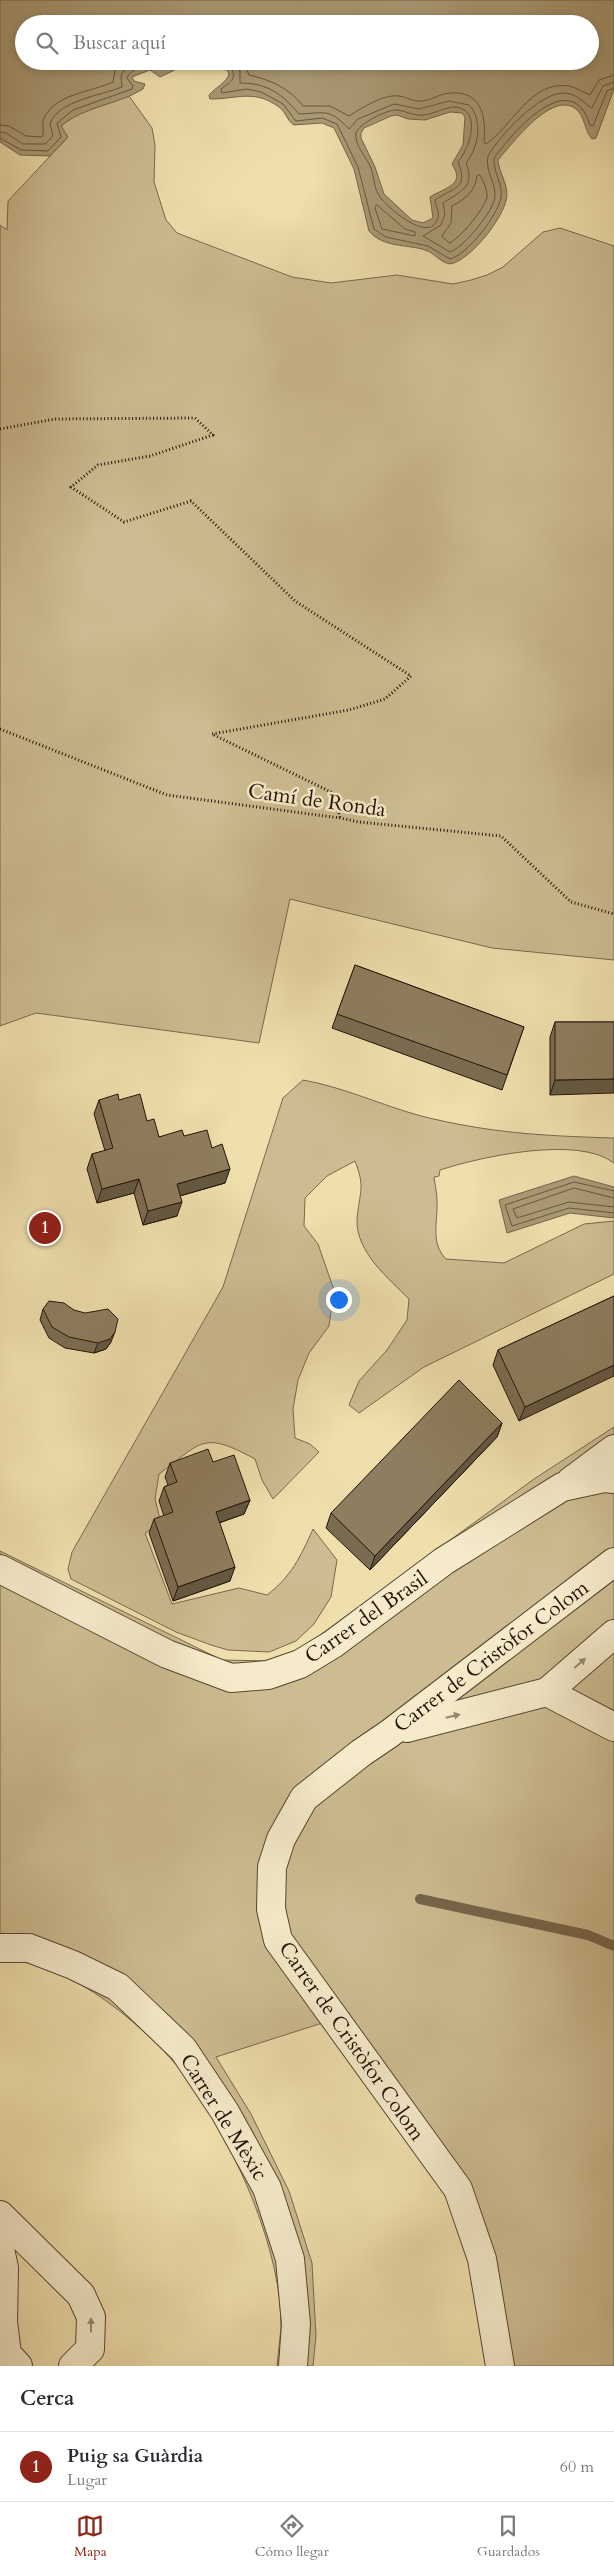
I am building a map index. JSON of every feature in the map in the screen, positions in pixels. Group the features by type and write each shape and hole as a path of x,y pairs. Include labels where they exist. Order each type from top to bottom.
{"street":[{"path":"562,1487 614,1449"},
{"name":"Carrer del Brasil","path":"0,1568 167,1654 231,1678 268,1675 300,1664 333,1644 444,1561 562,1487 604,1478 614,1479"},
{"name":"Carrer de Cristòfor Colom","path":"500,2366 482,2259 458,2189 278,1940 271,1909 272,1867 281,1839 304,1798 614,1562"},
{"path":"389,1734 431,1721 547,1692 614,1634"},
{"path":"547,1692 614,1727"},
{"name":"Carrer de Mèxic","path":"0,1948 29,1948 73,1965 118,1986 183,2049 225,2112 267,2188 290,2259 296,2324 293,2366"},
{"path":"0,2216 81,2295 91,2317 90,2349 73,2366"},
{"path":"0,2249 4,2268 3,2322 7,2354 18,2366"}],"path":[{"path":"0,429 55,419 196,418 212,435 150,456 98,465 71,487 124,522 191,501 295,602 412,676 385,699 349,710 212,734 335,794 340,818"},
{"name":"Camí de Ronda","path":"0,729 167,795 359,822 500,836 571,902 614,914"}],"shaded area":[{"path":"129,96 152,128 155,145 154,182 166,220 177,233 292,277 331,283 397,275 453,284 487,275 503,267 543,232 560,228 614,246 614,960 492,948 290,899 259,1043 36,1013 0,1026 0,225 7,230 8,201 67,138 61,126 75,115"},
{"path":"303,1080 333,1087 406,1112 446,1122 540,1135 614,1138 614,1163 598,1155 577,1150 528,1151 479,1159 457,1165 440,1170 439,1176 434,1177 437,1198 436,1239 441,1253 446,1259 504,1263 584,1224 614,1221 614,1274 424,1367 359,1413 349,1405 359,1381 387,1350 407,1320 409,1299 383,1274 362,1243 358,1232 357,1220 361,1185 355,1161 327,1176 305,1198 304,1226 318,1244 334,1290 329,1326 309,1353 298,1380 293,1409 295,1438 310,1444 319,1452 273,1499 262,1480 255,1459 224,1445 213,1443 195,1447 159,1474 155,1499 161,1523 145,1533 172,1604 239,1588 267,1595 289,1573 313,1529 337,1560 331,1597 314,1624 296,1641 269,1652 228,1650 176,1632 71,1579 68,1569 72,1552 223,1287 283,1098"},
{"path":"614,1427 614,2366 500,2366 458,2189 335,2019 216,2057 251,2114 289,2191 312,2263 316,2336 313,2366 277,2366 281,2328 279,2299 266,2236 242,2174 212,2116 196,2091 176,2065 152,2039 99,1996 77,1982 52,1970 13,1960 0,1960 0,1551 222,1660 271,1661 290,1654 320,1635 534,1479"}],"water":[{"path":"0,0 614,0 614,89 596,138 592,139 587,132 579,112 566,105 556,107 533,121 498,160 507,194 501,213 477,246 458,261 450,264 425,250 388,243 369,231 354,169 334,128 322,123 294,125 279,107 262,98 246,96 210,99 209,95 228,77 227,70 599,70 599,15 15,15 15,70 150,70 132,77 134,81 145,84 143,89 123,99 80,114 61,126 68,137 50,156 20,155 0,142","holes":["450,112 462,113 465,117 463,145 452,164 457,177 448,188 430,197 433,218 423,223 412,220 384,194 375,167 361,138 361,133 364,128 391,116 397,115 408,119 425,120"]},
{"path":"150,70 175,70 160,77"},
{"path":"574,1176 614,1187 614,1218 570,1213 507,1233 499,1200"}],"building":[{"path":"355,965 524,1027 507,1075 337,1014"},
{"path":"555,1022 614,1022 614,1079 555,1080"},
{"path":"118,1094 119,1100 140,1094 147,1121 154,1119 159,1137 182,1130 184,1136 207,1130 212,1148 222,1144 230,1169 177,1184 182,1202 148,1211 139,1179 102,1189 92,1154 113,1148 99,1100"},
{"path":"614,1296 614,1365 525,1407 498,1350"},
{"path":"49,1301 64,1303 74,1310 85,1313 108,1309 118,1319 115,1332 110,1339 98,1343 69,1337 52,1327 43,1309"},
{"path":"459,1380 502,1423 375,1556 331,1513"},
{"path":"208,1449 213,1462 234,1455 250,1500 216,1512 235,1567 178,1587 154,1519 173,1512 164,1487 177,1482 170,1463"}],"waterway":[{"path":"420,1899 588,1935 614,1946"}],"place":[{"name":"Puig sa Guàrdia","path":"45,1228"}]}
